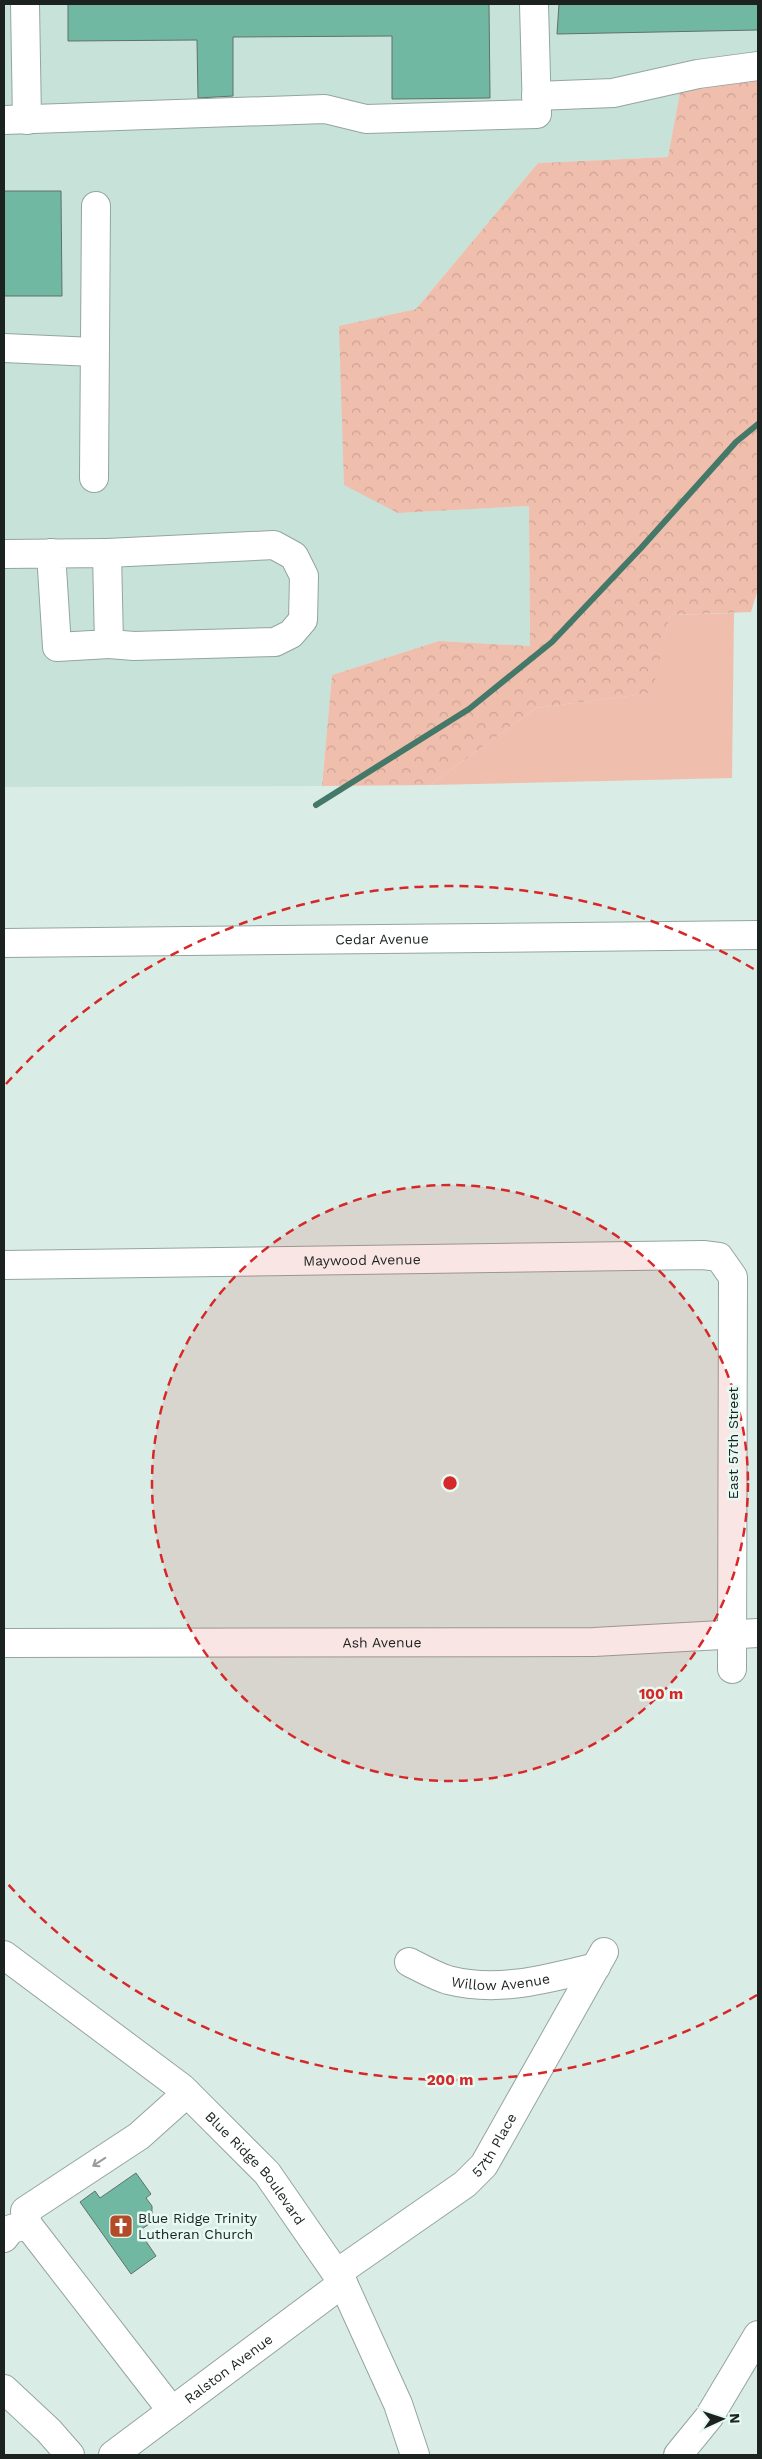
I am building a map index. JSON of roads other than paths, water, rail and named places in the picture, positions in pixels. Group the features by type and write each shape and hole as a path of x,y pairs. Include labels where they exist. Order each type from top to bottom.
{"street":[{"path":"26,4 15,120 325,109 366,119 537,114 534,4"},
{"path":"536,96 613,93 698,74 758,66"},
{"path":"94,478 96,206"},
{"path":"4,348 94,352"},
{"path":"4,554 50,553 107,553 274,545 294,556 304,576 303,620 291,634 275,642 134,646 109,644 57,647 50,553"},
{"path":"107,553 109,644"},
{"name":"Cedar Avenue","path":"4,942 758,935"},
{"name":"Maywood Avenue","path":"4,1265 703,1254 719,1257"},
{"name":"East 57th Street","path":"719,1257 733,1276 746,1633 732,1669"},
{"name":"Ash Avenue","path":"4,1642 594,1642 746,1633"},
{"name":"Blue Ridge Boulevard","path":"4,1954 187,2093 268,2173 340,2278 398,2404 415,2455"},
{"name":"Willow Avenue","path":"409,1962 446,1980 487,1987 533,1983 600,1959"},
{"name":"57th Place","path":"340,2278 465,2184 484,2165 600,1959"},
{"path":"4,2238 11,2229 140,2136 187,2093"},
{"path":"26,2218 172,2411"},
{"name":"Ralston Avenue","path":"113,2455 172,2411 340,2278"},
{"path":"678,2455 709,2417 758,2335"},
{"path":"4,2389 70,2455"}],"waterway":[{"path":"316,805 469,709 552,642 641,548 736,442 758,424"}],"place":[{"name":"Blue Ridge Trinity Lutheran Church","path":"121,2226"}]}
